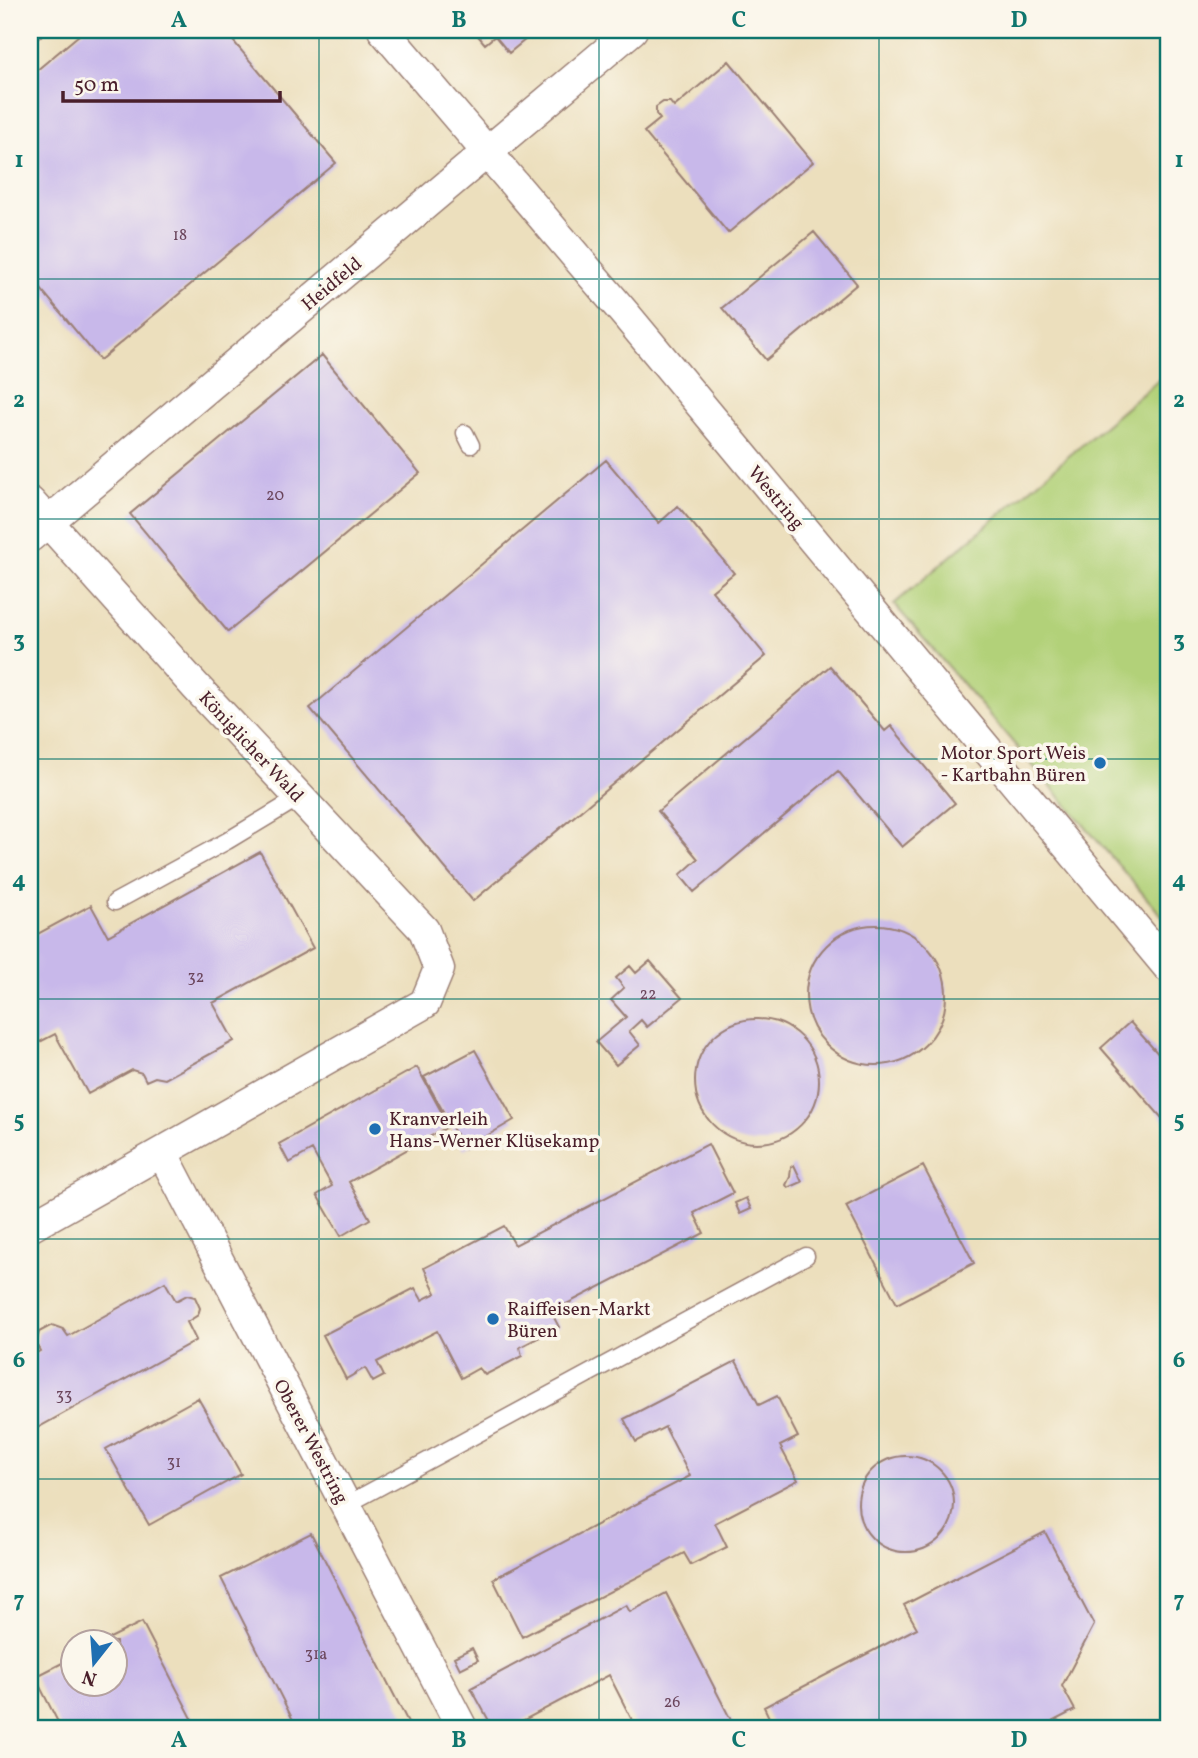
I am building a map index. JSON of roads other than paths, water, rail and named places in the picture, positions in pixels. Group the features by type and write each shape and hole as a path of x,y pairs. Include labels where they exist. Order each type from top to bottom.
{"street":[{"name":"Westring","path":"383,30 670,368 1168,967"},
{"name":"Heidfeld","path":"36,520 632,30"},
{"name":"Königlicher Wald","path":"36,520 424,930 439,969 425,1003 163,1154"},
{"path":"30,1227 163,1154"},
{"name":"Oberer Westring","path":"163,1154 462,1728"}],"lane":[{"path":"30,33 35,30"},
{"path":"115,902 227,841 300,797"},
{"path":"346,1505 806,1256"}],"place":[{"name":"Motor Sport Weis - Kartbahn Büren","path":"1100,763"},
{"name":"Kranverleih Hans-Werner Klüsekamp","path":"375,1129"},
{"name":"Raiffeisen-Markt Büren","path":"493,1319"}]}
